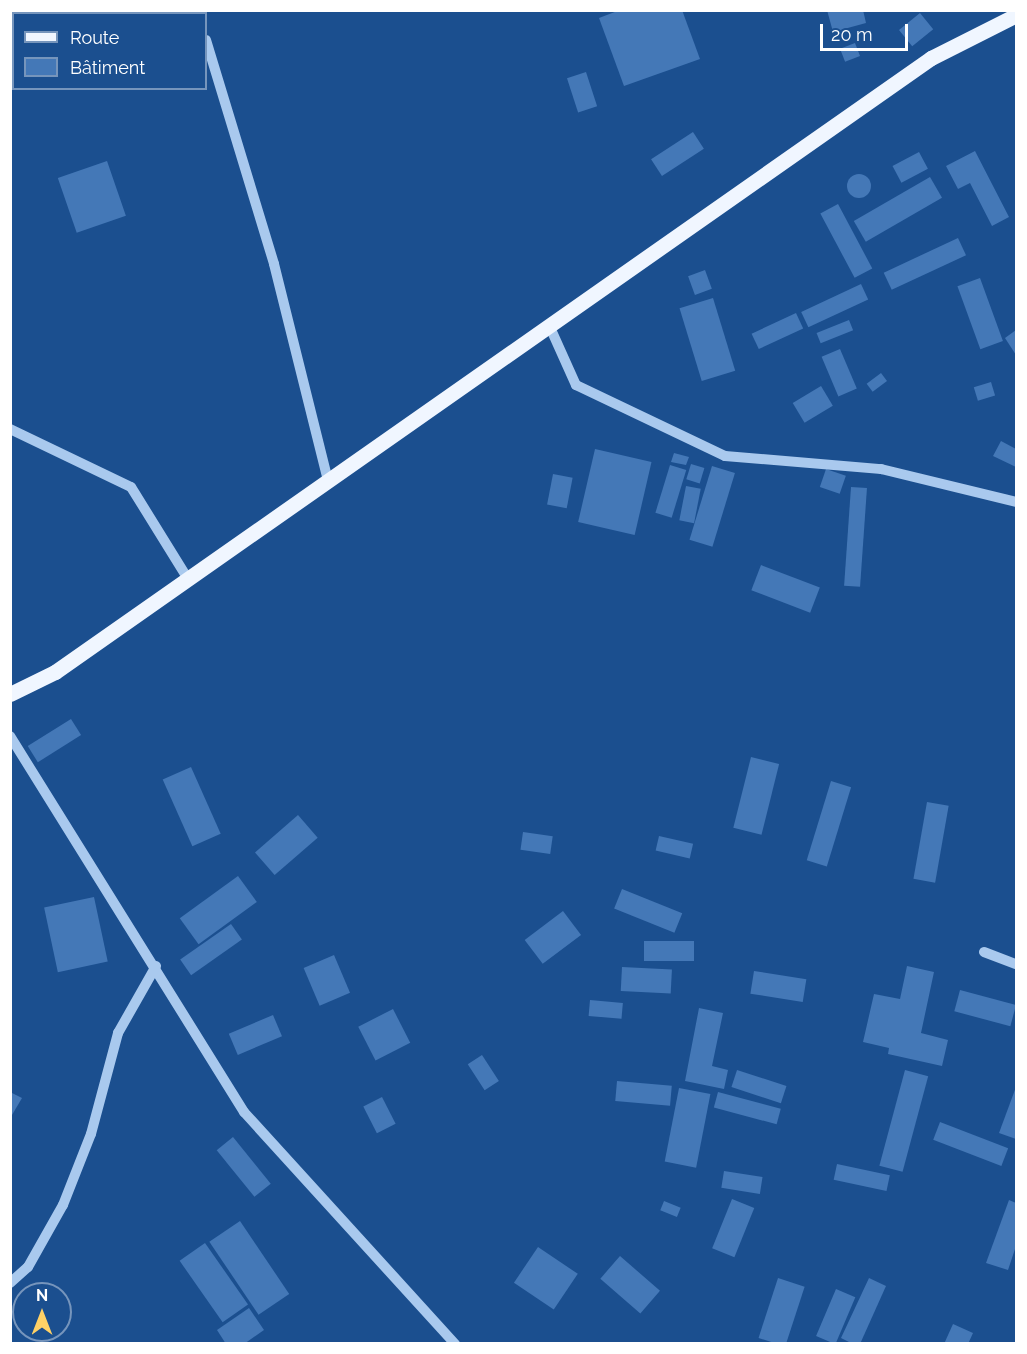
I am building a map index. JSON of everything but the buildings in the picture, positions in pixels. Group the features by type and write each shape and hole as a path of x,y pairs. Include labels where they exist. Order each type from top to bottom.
{"main road":[{"path":"10,694 55,672 931,58 1017,15"}],"street":[{"path":"207,43 274,264 328,481"},
{"path":"549,325 576,385 725,456 881,469 1017,502"},
{"path":"10,429 131,487 188,579"},
{"path":"10,735 156,966 244,1112 455,1344"},
{"path":"984,952 1017,964"},
{"path":"10,1283 28,1267 63,1205 91,1134 118,1034 156,966"}]}
